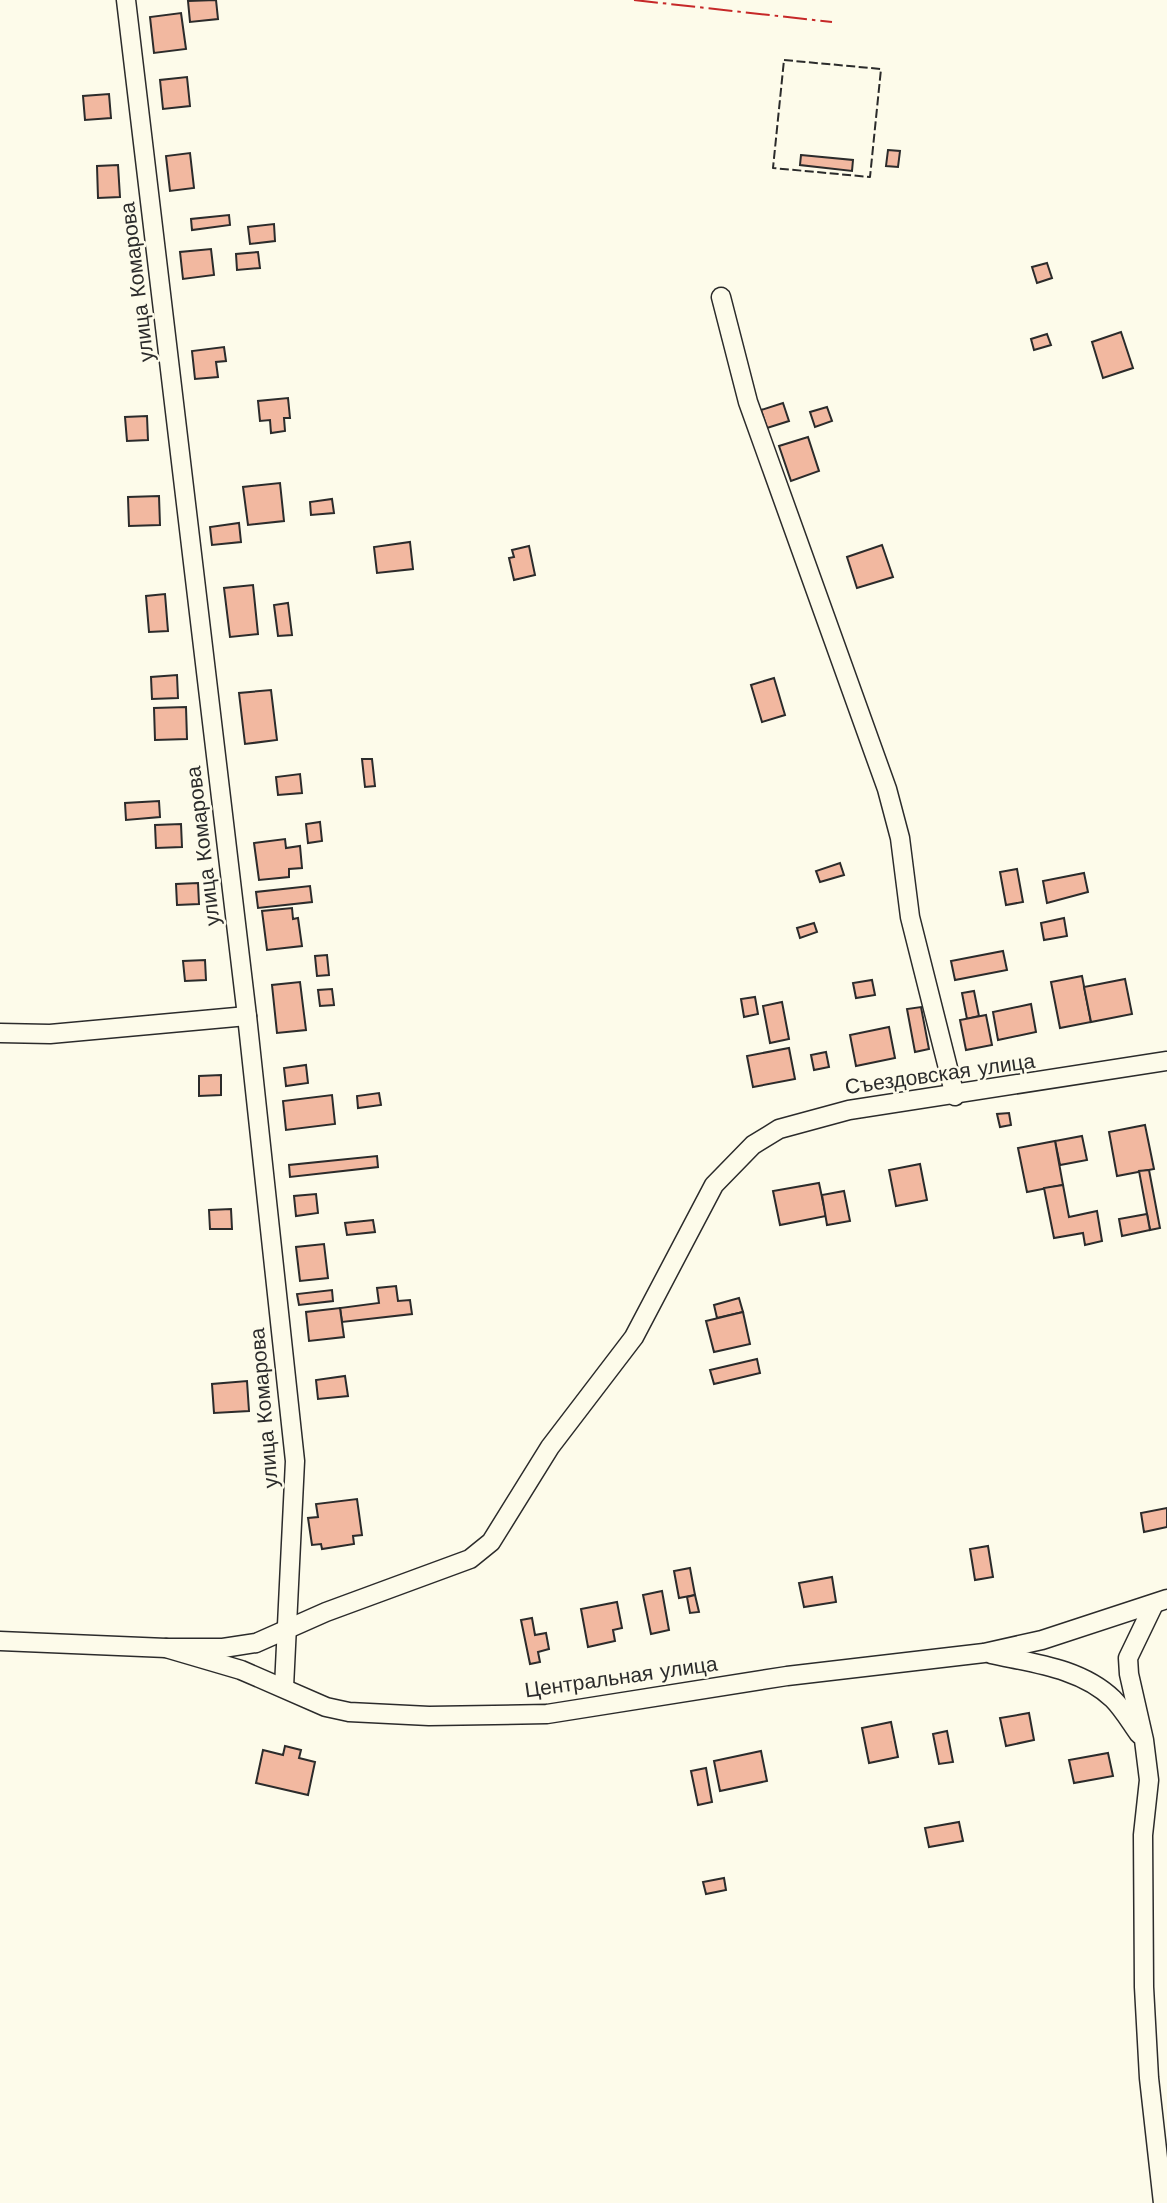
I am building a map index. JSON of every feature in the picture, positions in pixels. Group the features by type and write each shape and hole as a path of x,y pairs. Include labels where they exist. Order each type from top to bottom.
{"street":[{"name":"улица Комарова","path":"126,0 247,1016 295,1461 285,1687"},
{"path":"721,297 748,402 887,789 900,838 913,927 955,1096"},
{"path":"0,1033 50,1034 247,1016"},
{"name":"Съездовская улица","path":"166,1648 223,1648 256,1643 287,1627 470,1559 491,1542 550,1447 634,1336 714,1185 754,1145 779,1129 815,1117 1167,1061"},
{"path":"1160,1602 1128,1658 1149,1780 1143,1835 1144,1987 1149,2078 1163,2203"},
{"name":"Центральная улица","path":"0,1641 166,1648 208,1659 285,1687 326,1707 349,1712 429,1716 547,1714 787,1676 984,1653 1042,1640 1160,1602"},
{"path":"984,1653 1060,1670 1085,1679 1112,1699 1144,1740"}],"building":[{"path":"216,0 218,19 190,22 188,1"},
{"path":"181,13 186,49 154,53 150,17"},
{"path":"187,77 190,106 163,109 160,80"},
{"path":"109,94 111,118 85,120 83,96"},
{"path":"888,150 900,151 898,167 886,166"},
{"path":"190,153 194,188 170,191 166,156"},
{"path":"801,155 853,160 852,171 800,165"},
{"path":"118,165 120,197 98,198 97,166"},
{"path":"229,215 230,225 192,230 191,219"},
{"path":"274,224 275,241 250,244 248,227"},
{"path":"211,249 214,275 183,279 180,252"},
{"path":"258,252 260,268 237,270 236,254"},
{"path":"1047,263 1052,278 1037,283 1032,267"},
{"path":"1121,332 1133,368 1103,378 1092,342"},
{"path":"1047,334 1051,345 1034,350 1031,339"},
{"path":"224,347 226,361 216,362 218,377 195,379 192,351"},
{"path":"288,398 290,418 284,418 285,431 271,433 270,420 260,421 258,401"},
{"path":"783,403 789,421 767,428 761,410"},
{"path":"827,407 832,421 815,427 810,412"},
{"path":"147,416 148,440 127,441 125,417"},
{"path":"808,437 819,471 791,481 779,446"},
{"path":"280,483 284,521 248,525 243,487"},
{"path":"159,496 160,525 129,526 128,497"},
{"path":"332,499 334,513 311,515 310,502"},
{"path":"239,523 241,542 212,545 210,527"},
{"path":"410,542 413,569 377,573 374,547"},
{"path":"882,545 893,577 857,588 847,557"},
{"path":"529,546 535,575 514,580 509,558 514,557 512,550"},
{"path":"253,585 258,634 230,637 224,588"},
{"path":"165,594 168,631 149,632 146,596"},
{"path":"288,603 292,635 278,636 274,605"},
{"path":"177,675 178,698 152,699 151,677"},
{"path":"774,678 785,715 762,722 751,685"},
{"path":"271,690 277,740 245,744 239,693"},
{"path":"186,707 187,739 155,740 154,708"},
{"path":"362,759 372,759 375,786 365,787"},
{"path":"300,774 302,793 278,795 276,777"},
{"path":"159,801 160,817 126,820 125,803"},
{"path":"320,822 322,841 308,843 306,824"},
{"path":"181,824 182,847 156,848 155,825"},
{"path":"285,839 286,848 300,846 302,868 289,869 289,877 259,880 254,843"},
{"path":"840,863 844,875 820,882 816,871"},
{"path":"1017,869 1023,902 1006,905 1000,872"},
{"path":"1084,873 1088,892 1047,903 1043,881"},
{"path":"198,883 199,904 177,905 176,884"},
{"path":"310,886 312,902 258,908 256,892"},
{"path":"292,908 293,919 298,918 302,946 267,950 262,911"},
{"path":"1064,918 1067,936 1044,940 1041,923"},
{"path":"814,923 817,932 800,938 797,928"},
{"path":"1003,951 1007,970 955,980 951,961"},
{"path":"327,955 329,975 317,976 315,956"},
{"path":"205,960 206,980 185,981 183,961"},
{"path":"1082,976 1091,1022 1060,1028 1051,982"},
{"path":"1125,979 1132,1014 1091,1022 1084,987"},
{"path":"872,980 875,995 856,998 853,983"},
{"path":"300,982 306,1030 277,1033 272,985"},
{"path":"332,989 334,1005 320,1006 318,990"},
{"path":"974,991 979,1016 967,1019 962,993"},
{"path":"755,997 758,1014 744,1017 741,999"},
{"path":"782,1002 789,1039 770,1043 763,1006"},
{"path":"1031,1004 1036,1032 998,1040 993,1012"},
{"path":"921,1007 929,1049 915,1052 907,1009"},
{"path":"986,1015 992,1045 966,1050 960,1020"},
{"path":"889,1027 895,1058 856,1066 850,1035"},
{"path":"789,1048 795,1079 753,1087 747,1056"},
{"path":"826,1052 829,1067 814,1070 811,1055"},
{"path":"306,1065 308,1083 286,1086 284,1068"},
{"path":"221,1075 221,1095 199,1096 199,1076"},
{"path":"379,1093 381,1105 358,1108 357,1096"},
{"path":"332,1095 335,1124 286,1130 283,1101"},
{"path":"1009,1113 1011,1125 1000,1127 997,1114"},
{"path":"1145,1125 1154,1169 1117,1176 1109,1132"},
{"path":"1082,1136 1087,1160 1060,1165 1055,1141"},
{"path":"1055,1141 1063,1185 1027,1192 1018,1148"},
{"path":"377,1156 378,1167 290,1177 289,1165"},
{"path":"920,1164 927,1200 896,1206 889,1170"},
{"path":"1149,1170 1160,1228 1150,1230 1139,1171"},
{"path":"819,1183 826,1216 780,1225 773,1191"},
{"path":"1063,1185 1069,1217 1097,1211 1102,1241 1085,1245 1083,1233 1054,1238 1044,1188"},
{"path":"844,1191 850,1221 827,1225 822,1195"},
{"path":"316,1194 318,1213 296,1216 294,1196"},
{"path":"231,1209 232,1229 210,1229 209,1210"},
{"path":"1147,1214 1150,1230 1122,1236 1119,1219"},
{"path":"373,1220 375,1232 347,1235 345,1223"},
{"path":"324,1244 328,1278 300,1281 296,1247"},
{"path":"396,1286 398,1301 410,1300 412,1314 342,1322 340,1308 379,1303 377,1288"},
{"path":"332,1290 333,1301 299,1305 297,1294"},
{"path":"739,1298 743,1312 717,1318 714,1305"},
{"path":"340,1308 344,1337 309,1341 306,1312"},
{"path":"743,1312 750,1344 714,1352 706,1321"},
{"path":"757,1359 760,1373 714,1384 710,1370"},
{"path":"345,1376 348,1396 318,1399 316,1380"},
{"path":"247,1381 249,1411 214,1413 212,1384"},
{"path":"357,1499 362,1535 353,1536 354,1544 322,1549 321,1544 312,1545 308,1518 318,1517 316,1504"},
{"path":"1167,1508 1167,1527 1144,1532 1141,1513"},
{"path":"988,1546 993,1577 975,1580 970,1549"},
{"path":"690,1568 695,1595 679,1598 674,1571"},
{"path":"832,1577 836,1602 804,1607 799,1583"},
{"path":"662,1591 669,1630 651,1634 643,1595"},
{"path":"695,1595 699,1612 690,1613 687,1597"},
{"path":"617,1602 622,1628 613,1630 615,1641 588,1647 581,1609"},
{"path":"532,1618 535,1635 546,1633 549,1649 538,1652 540,1662 530,1664 521,1620"},
{"path":"1029,1713 1034,1740 1006,1746 1000,1718"},
{"path":"891,1722 898,1757 869,1763 862,1728"},
{"path":"947,1731 953,1762 939,1764 933,1734"},
{"path":"285,1746 301,1750 299,1758 315,1762 308,1795 256,1783 263,1750 283,1755"},
{"path":"761,1751 767,1781 720,1791 714,1761"},
{"path":"1108,1753 1113,1776 1074,1783 1069,1760"},
{"path":"706,1768 712,1802 698,1805 691,1771"},
{"path":"959,1822 963,1841 929,1847 925,1828"},
{"path":"724,1878 726,1890 706,1894 703,1882"}],"fence":[{"path":"784,60 881,69 870,177 773,168 784,60"}],"power":[{"path":"634,0 832,22"}]}
